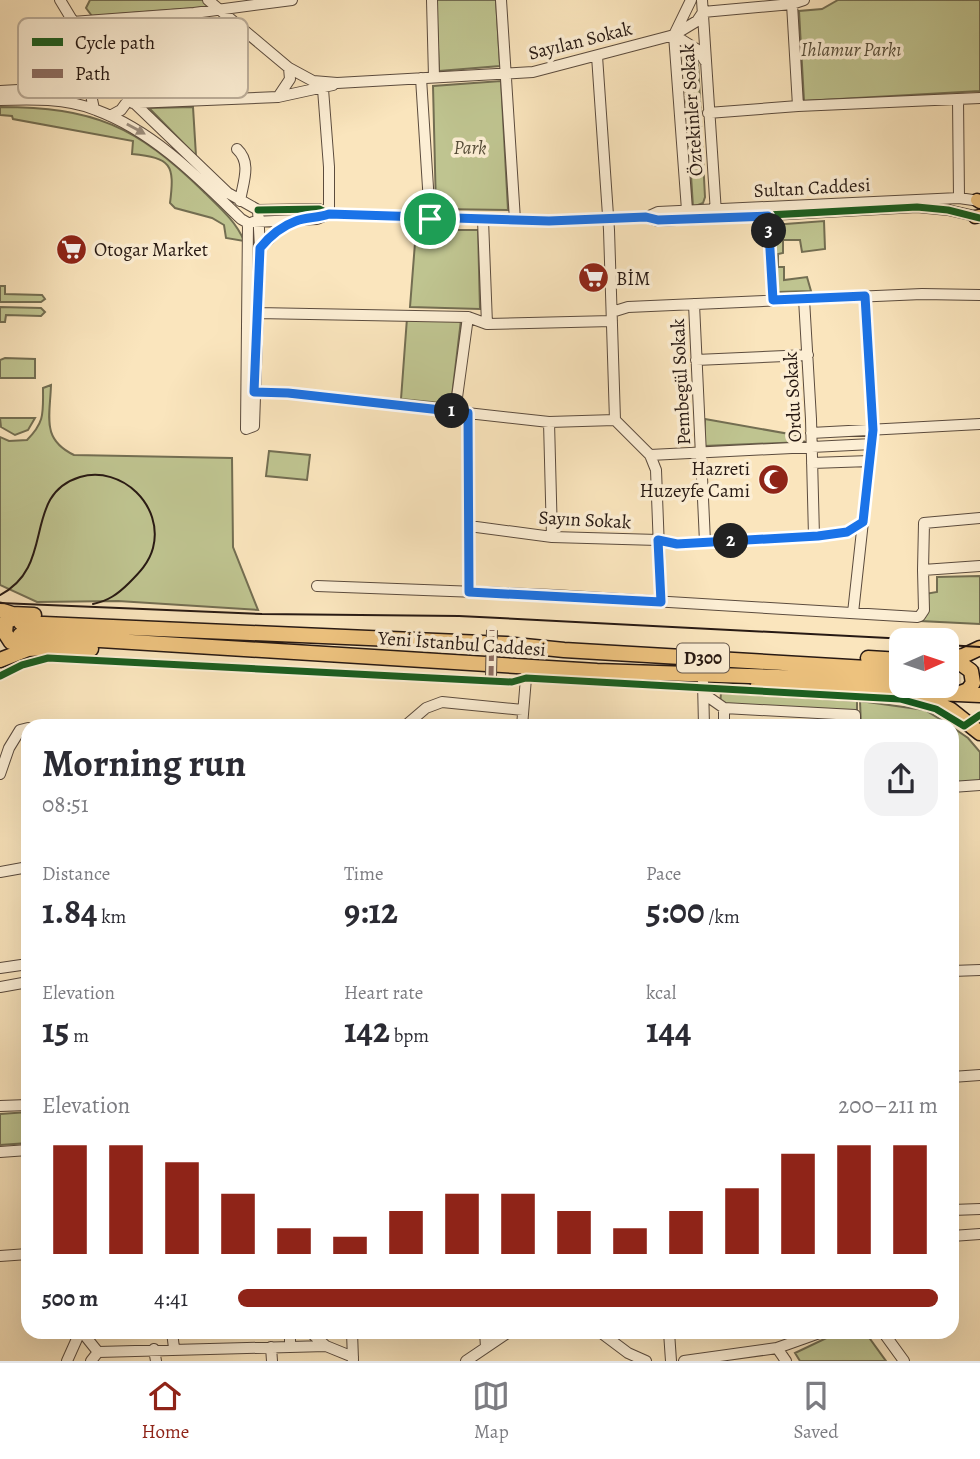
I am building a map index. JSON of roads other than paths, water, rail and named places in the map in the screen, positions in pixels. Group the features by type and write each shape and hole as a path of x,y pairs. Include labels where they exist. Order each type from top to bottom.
{"highway":[{"path":"0,610 21,624"},
{"path":"21,624 12,617 6,622 6,636 16,643 44,646 361,663 406,658"},
{"name":"Yeni İstanbul Caddesi","path":"21,624 347,631 409,640 889,669"},
{"name":"Yeni İstanbul Caddesi","path":"21,624 406,658 597,671 889,685"},
{"path":"506,644 566,643 889,659"},
{"path":"0,660 21,650 44,646"},
{"path":"959,658 980,648"},
{"path":"0,669 33,655 91,649"},
{"path":"959,662 980,664"},
{"path":"959,665 971,671 973,679 968,690 959,694"},
{"path":"597,671 703,688 889,686"},
{"path":"959,694 980,695"},
{"path":"927,698 951,710 980,733"}],"street":[{"path":"60,0 70,18"},
{"path":"208,0 228,18"},
{"path":"148,18 292,0"},
{"path":"432,0 435,77"},
{"path":"501,0 515,220"},
{"path":"687,210 674,35 691,0"},
{"name":"Öztekinler Sokak","path":"702,0 716,213"},
{"path":"703,12 792,4 804,0"},
{"path":"792,4 798,106"},
{"name":"Sayılan Sokak","path":"289,68 313,81 337,83 533,72 674,35 697,21 703,12"},
{"path":"248,35 289,68 290,79 278,96"},
{"path":"674,35 698,50 705,61"},
{"path":"597,56 608,218 615,420 650,454 656,470 661,602"},
{"path":"421,78 430,219"},
{"path":"248,97 278,96 323,89 337,83"},
{"path":"0,90 18,89"},
{"path":"128,98 228,193 256,213 297,220 317,219 329,214 329,167 323,89"},
{"path":"708,113 980,97"},
{"path":"92,98 94,109"},
{"path":"110,116 131,101 219,98"},
{"path":"958,99 959,198"},
{"path":"0,100 63,102 94,109 110,116 153,139 248,223"},
{"path":"237,149 244,156 246,166 240,201"},
{"name":"Sultan Caddesi","path":"256,213 318,209 329,214 430,219 646,217 658,220 716,213 959,198 979,201"},
{"name":"Sultan Caddesi","path":"646,217 659,212 687,210 768,216 917,207 979,217"},
{"path":"248,223 256,213"},
{"path":"256,213 260,248 254,426 246,429 248,223 256,213"},
{"path":"768,216 773,300"},
{"path":"260,248 281,228 297,220"},
{"path":"483,220 487,324"},
{"path":"257,313 468,317 487,324 612,317 628,307 922,294 980,295"},
{"path":"853,613 873,430 865,296"},
{"name":"Ordu Sokak","path":"804,299 814,536"},
{"name":"Pembegül Sokak","path":"694,304 705,542"},
{"path":"455,412 468,317"},
{"path":"696,360 807,355"},
{"path":"254,392 288,393 550,422 615,420"},
{"path":"468,413 469,592"},
{"path":"550,422 552,537"},
{"path":"811,433 980,424"},
{"path":"650,454 872,444"},
{"path":"812,463 870,461"},
{"path":"317,586 920,616 924,610 924,523 980,518"},
{"name":"Sayın Sokak","path":"469,526 552,537 658,540 677,544 814,536 847,532 863,522"},
{"path":"923,570 980,566"},
{"path":"491,677 492,630"},
{"path":"522,719 527,666"},
{"path":"703,688 724,708 855,715 855,719"},
{"path":"703,688 705,719"},
{"path":"413,719 426,708 442,702 523,710"},
{"path":"724,708 724,719"},
{"path":"0,774 9,748 21,730"},
{"path":"959,786 980,785"},
{"path":"0,872 21,868"},
{"path":"0,968 21,965"},
{"path":"959,971 980,970"},
{"path":"0,987 21,983"},
{"path":"959,1076 980,1075"},
{"path":"0,1106 21,1105"},
{"path":"0,1152 21,1150"},
{"path":"959,1210 980,1209"},
{"path":"959,1236 980,1234"},
{"path":"0,1256 21,1254"},
{"path":"67,1361 78,1339"},
{"path":"85,1339 95,1357 173,1348 326,1346"},
{"path":"173,1339 173,1348"},
{"path":"290,1339 290,1346"},
{"path":"318,1339 326,1346 353,1359 352,1339"},
{"path":"485,1339 486,1347"},
{"path":"466,1361 498,1339"},
{"path":"609,1339 628,1353 646,1361"},
{"path":"669,1339 671,1361"},
{"path":"684,1361 776,1348 797,1339"},
{"path":"888,1339 904,1361"},
{"path":"271,1347 272,1361"},
{"path":"776,1348 786,1361"},
{"path":"154,1349 156,1361"}],"tunnel":[{"path":"959,673 980,674"},
{"path":"959,684 980,685"}],"tram line":[{"path":"0,595 17,582 28,567 51,499 62,486 80,477 96,475 111,477 136,492 146,504 155,532 153,548 140,571 117,594 93,604"},
{"path":"0,603 262,614 459,616 889,638"},
{"path":"959,646 980,647"}],"place":[{"name":"Otogar Market","path":"71,249"},
{"name":"BİM","path":"593,278"},
{"name":"Hazreti Huzeyfe Cami","path":"773,479"}],"park label":[{"name":"Ihlamur Parkı","path":"851,49"},
{"name":"Park","path":"470,147"}]}
